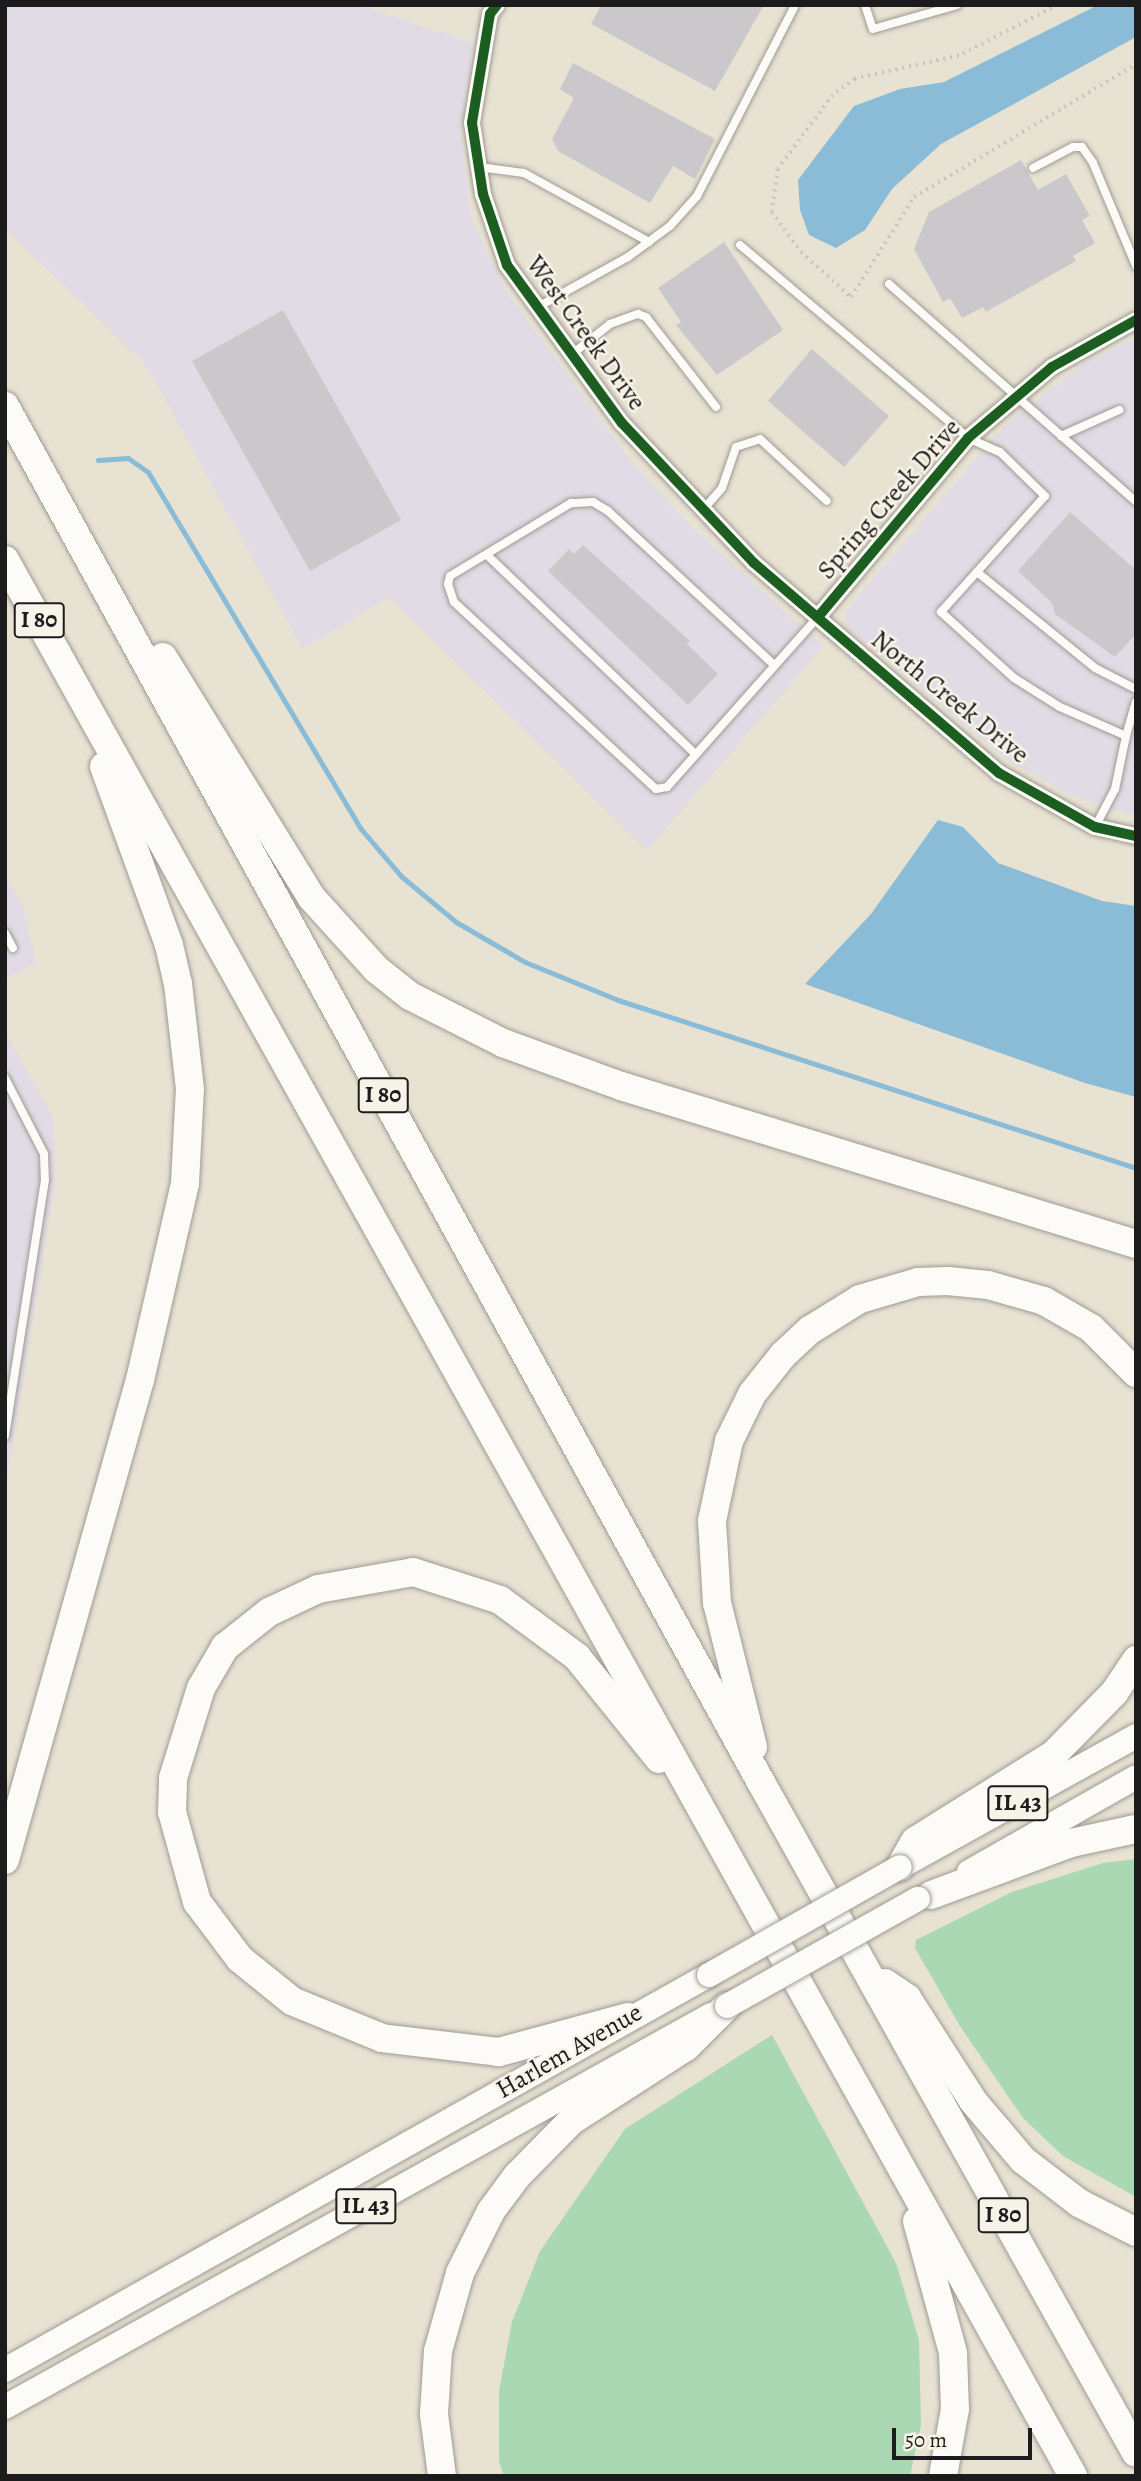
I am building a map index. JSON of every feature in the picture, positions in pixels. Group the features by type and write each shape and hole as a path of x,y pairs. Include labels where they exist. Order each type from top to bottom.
{"highway":[{"path":"5,400 311,897 376,969 410,996 503,1043 621,1086 1136,1244"},
{"name":"I 80","path":"5,406 762,1784 873,1975 1136,2453"},
{"name":"I 80","path":"5,560 1073,2476"},
{"path":"5,1860 141,1380 185,1183 189,1137 186,1035 169,945 72,681"},
{"path":"762,1784 717,1603 712,1521 729,1441 752,1394 783,1355 810,1330 860,1299 918,1282 948,1281 988,1285 1044,1301 1091,1328 1136,1373"},
{"path":"628,2017 499,2052 382,2038 292,2001 240,1959 197,1902 184,1865 172,1812 173,1778 201,1688 225,1647 269,1612 318,1589 413,1572 500,1600 577,1657 708,1821"},
{"path":"900,1867 915,1841 1054,1754 1114,1693 1136,1660"},
{"path":"924,1897 1070,1843 1136,1829"},
{"path":"873,1975 907,1998 973,2101 1023,2160 1079,2203 1136,2232"},
{"path":"442,2476 434,2414 438,2351 460,2273 491,2211 517,2176 571,2121 686,2047 727,2006"},
{"path":"898,2161 943,2304 953,2353 955,2409 943,2476"}],"main road":[{"name":"Harlem Avenue","path":"5,2370 628,2017 709,1975 1136,1736"},
{"name":"Harlem Avenue","path":"5,2407 1136,1777"}],"street":[{"name":"West Creek Drive","path":"497,5 490,14 472,123 479,167 507,265 622,423 702,510 818,617"},
{"name":"Spring Creek Drive","path":"818,617 968,438 1052,366 1136,320"},
{"name":"North Creek Drive","path":"818,617 999,773 1096,827 1136,836"}],"lane":[{"path":"536,308 649,242 697,195 795,5"},
{"path":"865,5 873,29 957,5"},
{"path":"1033,168 1073,147 1082,147 1093,163 1136,266"},
{"path":"479,167 524,173 649,242"},
{"path":"740,245 968,438 1000,452 1045,496 941,612 1014,678 1060,707 1126,736"},
{"path":"889,284 1136,502"},
{"path":"571,355 610,324 638,314 646,317 716,407"},
{"path":"1061,436 1119,410"},
{"path":"702,510 722,488 736,447 760,439 827,501"},
{"path":"772,663 608,511 593,502 571,503 450,576 454,602 656,789 667,786 772,663 818,617"},
{"path":"487,555 695,754"},
{"path":"977,572 1096,668 1136,689"},
{"path":"1096,827 1115,789 1136,702"},
{"path":"5,933 13,948"},
{"path":"5,1078 44,1154 44,1180 7,1408 5,1436"}],"path":[{"path":"1058,5 959,56 855,79 833,94 778,169 772,212 801,252 851,297 914,197 1136,64"}],"shaded area":[{"path":"5,5 358,5 473,43 461,130 470,216 506,291 631,461 687,522 823,646 647,850 389,597 303,649 145,363 5,229"},
{"path":"1136,338 1136,817 1073,796 1013,764 846,626 844,613 1009,421 1089,360"},
{"path":"5,875 23,908 36,963 5,979"},
{"path":"5,1031 54,1120 54,1188 5,1492"}],"green space":[{"path":"1136,1859 1136,2197 1063,2156 1023,2118 960,2026 915,1948 916,1940 1012,1892 1103,1863"},
{"path":"772,2035 896,2263 919,2340 921,2425 910,2476 504,2476 499,2461 499,2391 512,2322 540,2251 625,2129"}],"water":[{"path":"1098,5 1136,5 1136,37 941,144 892,189 865,230 836,248 809,235 800,210 798,180 854,106 900,89 944,82"},
{"path":"938,820 963,827 998,863 1102,901 1136,906 1136,1097 1085,1083 805,984 871,914"}],"building":[{"path":"601,5 764,5 715,91 591,24"},
{"path":"573,63 715,139 695,179 673,166 650,203 558,151 552,139 574,98 560,89"},
{"path":"1021,160 1038,190 1066,174 1090,216 1082,220 1095,243 1073,256 1076,261 986,312 983,307 962,318 950,298 943,302 914,249 929,212"},
{"path":"724,242 783,330 717,375 676,325 681,322 658,288"},
{"path":"283,310 401,520 310,571 192,361"},
{"path":"812,349 889,416 844,467 768,401"},
{"path":"1070,512 1136,570 1136,634 1115,657 1055,614 1052,603 1018,571"},
{"path":"583,545 690,641 687,644 718,674 688,705 548,571 569,549 574,554"}],"waterway":[{"path":"98,460 128,458 148,472 361,829 401,876 456,922 525,962 618,1000 1136,1168"}],"cycle path":[{"path":"497,5 490,14 472,123 483,194 507,265 622,423 754,563 999,773 1095,827 1136,836"},
{"path":"818,617 968,438 1052,367 1136,320"}]}
